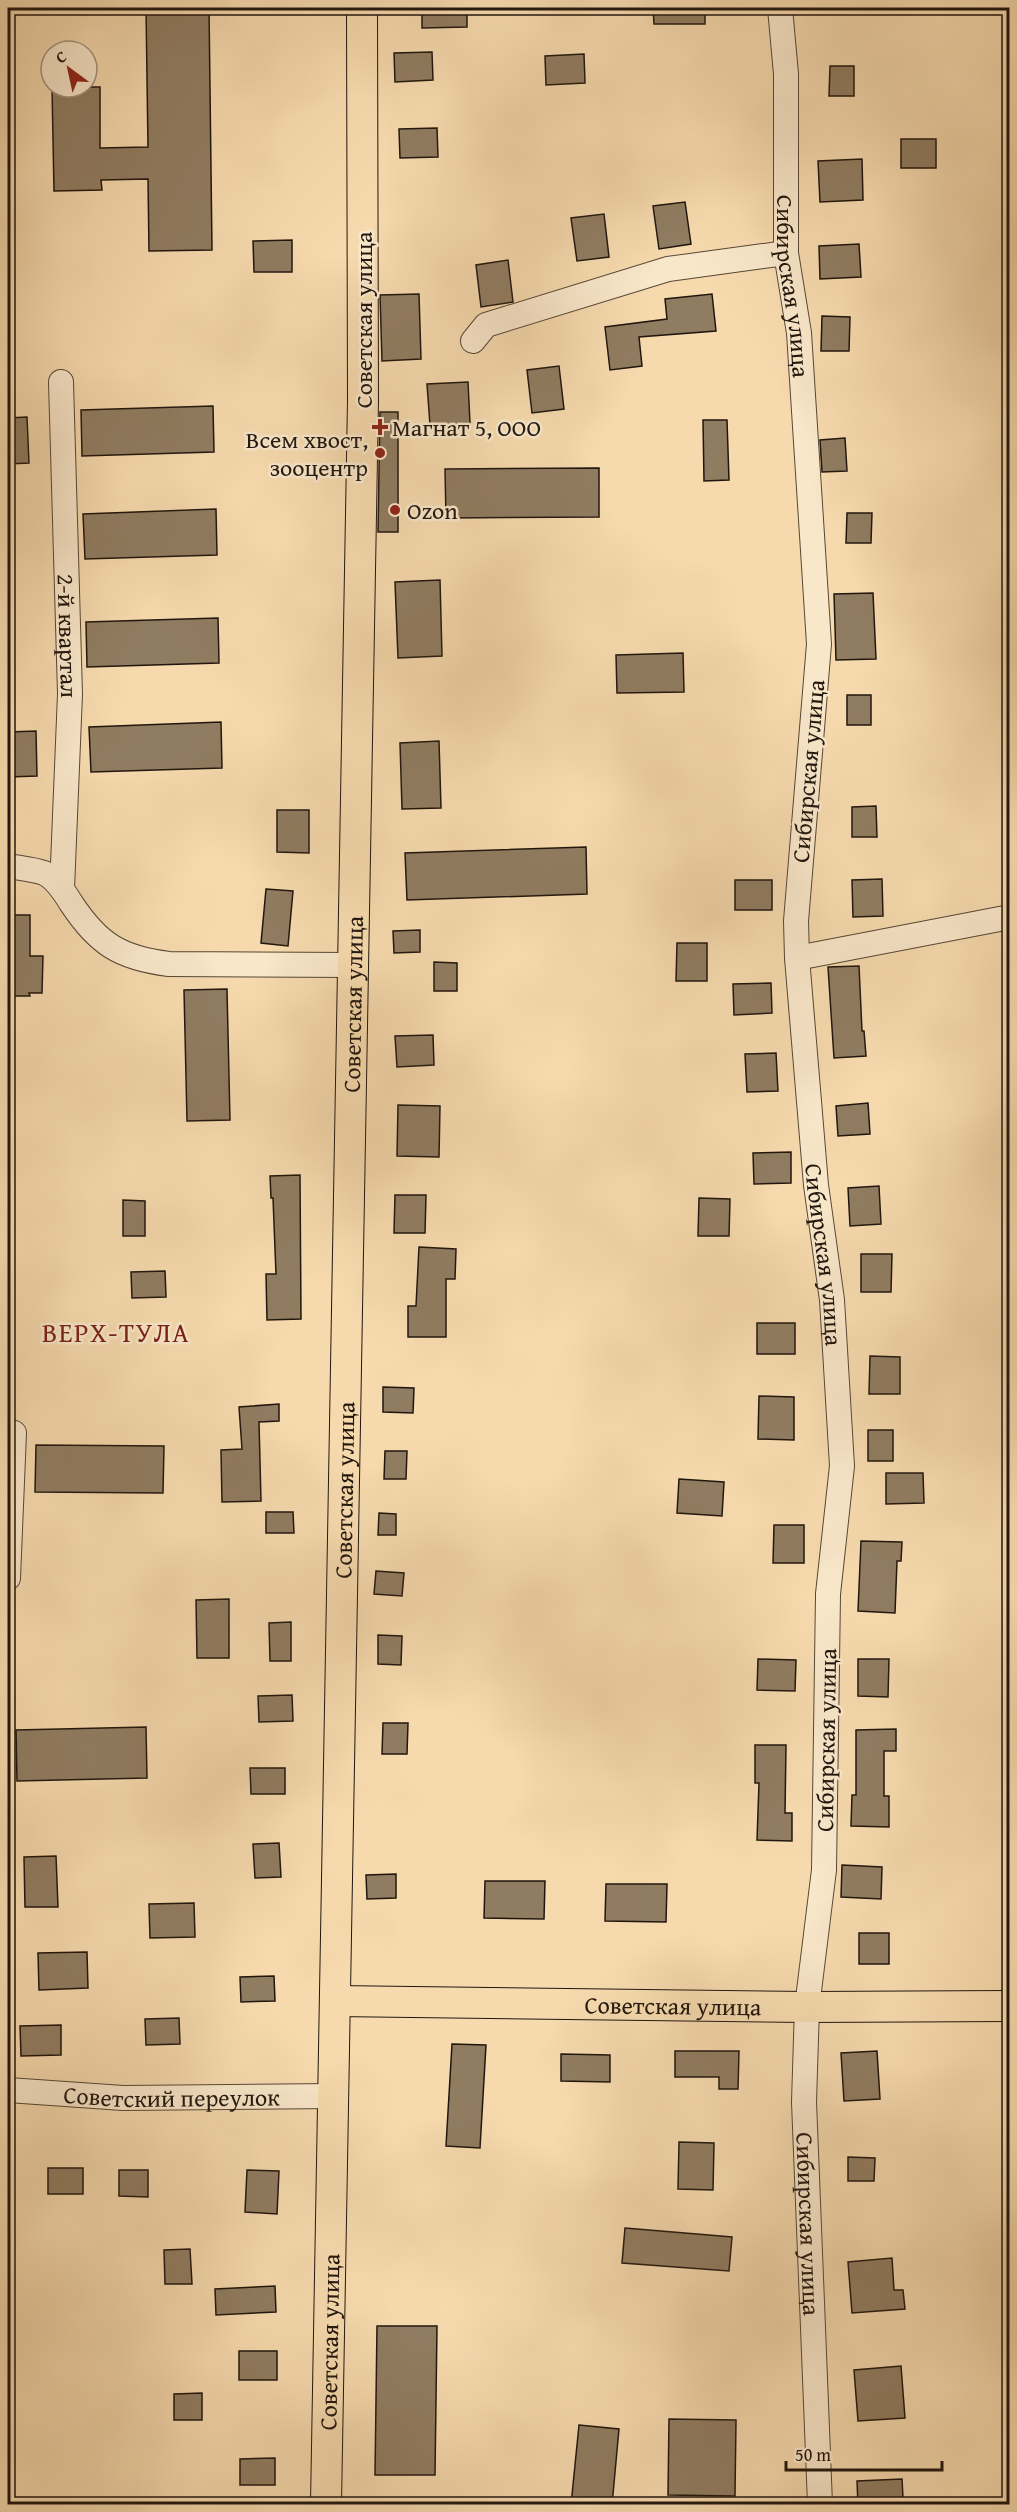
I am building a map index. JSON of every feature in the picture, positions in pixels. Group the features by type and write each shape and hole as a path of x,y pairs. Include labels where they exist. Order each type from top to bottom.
{"main road":[{"name":"Советская улица","path":"326,2505 364,339 362,8"},
{"name":"Советская улица","path":"334,2001 807,2007 1010,2006"}],"street":[{"name":"Сибирская улица","path":"780,8 786,74 786,253 799,333 819,644 796,921 797,958 816,1185 832,1300 842,1466 828,1594 824,1870 807,2007 804,2102 820,2505"},
{"path":"473,341 486,325 668,268 786,253"},
{"name":"2-й квартал","path":"61,382 70,694 62,889"},
{"path":"8,866 45,873 62,889 84,923 109,946 140,960 168,964 353,965"},
{"path":"797,958 1010,917"},
{"path":"8,1578 14,1432"},
{"name":"Советский переулок","path":"8,2090 123,2098 334,2096"}],"building":[{"path":"146,8 209,8 212,250 149,251 148,179 101,180 102,190 54,191 52,99 99,99 100,87 100,148 148,147"},
{"path":"422,8 467,8 467,27 422,28"},
{"path":"653,8 705,8 705,24 654,24"},
{"path":"432,52 433,80 395,82 394,53"},
{"path":"584,54 585,83 546,85 545,56"},
{"path":"830,66 854,66 854,96 829,96"},
{"path":"437,128 438,157 400,158 399,129"},
{"path":"901,139 936,139 936,168 901,168"},
{"path":"862,159 863,200 820,202 818,161"},
{"path":"685,202 691,244 659,249 653,206"},
{"path":"604,214 609,257 577,261 571,218"},
{"path":"292,240 292,272 254,272 253,241"},
{"path":"859,244 861,277 820,279 819,246"},
{"path":"508,260 513,302 481,307 476,265"},
{"path":"419,294 421,359 382,361 380,295"},
{"path":"712,294 716,331 639,337 642,366 610,370 605,327 667,319 665,299"},
{"path":"822,316 850,317 849,351 821,351"},
{"path":"559,366 564,409 532,413 527,370"},
{"path":"468,382 470,423 430,425 427,384"},
{"path":"213,406 214,452 82,456 81,410"},
{"path":"380,412 398,412 398,532 378,532"},
{"path":"27,417 29,463 8,464 8,418"},
{"path":"703,420 727,420 729,480 704,481"},
{"path":"845,438 847,471 822,472 820,440"},
{"path":"599,468 599,517 446,518 445,469"},
{"path":"216,509 217,555 85,559 83,514"},
{"path":"847,513 872,513 871,543 846,543"},
{"path":"440,580 442,656 398,658 395,582"},
{"path":"873,593 876,659 836,660 834,594"},
{"path":"218,618 219,663 87,667 86,622"},
{"path":"683,653 684,692 617,693 616,655"},
{"path":"847,695 871,695 871,725 847,725"},
{"path":"221,722 222,768 91,772 89,727"},
{"path":"36,731 37,776 8,777 8,732"},
{"path":"439,741 441,808 402,809 400,743"},
{"path":"876,806 877,837 852,837 852,807"},
{"path":"277,810 309,810 309,853 277,852"},
{"path":"586,847 587,894 407,900 405,853"},
{"path":"882,879 883,916 853,917 852,880"},
{"path":"735,880 772,880 772,910 735,910"},
{"path":"266,889 293,891 288,946 261,943"},
{"path":"8,915 30,915 30,956 43,956 42,993 29,993 30,996 8,996"},
{"path":"420,930 420,952 394,953 393,931"},
{"path":"677,943 707,943 707,981 676,981"},
{"path":"434,962 457,963 457,991 434,991"},
{"path":"859,966 862,1031 864,1031 866,1056 834,1058 828,967"},
{"path":"771,983 772,1013 734,1015 733,984"},
{"path":"227,989 230,1120 187,1121 184,990"},
{"path":"433,1035 434,1065 397,1067 395,1036"},
{"path":"776,1053 778,1091 747,1092 745,1054"},
{"path":"868,1103 870,1134 838,1136 836,1106"},
{"path":"398,1105 440,1106 439,1157 397,1156"},
{"path":"791,1152 791,1183 754,1184 753,1153"},
{"path":"300,1175 301,1319 267,1320 266,1274 276,1274 270,1176"},
{"path":"879,1186 881,1224 850,1226 848,1188"},
{"path":"395,1195 426,1195 425,1233 394,1233"},
{"path":"699,1198 730,1199 729,1236 698,1236"},
{"path":"123,1200 145,1201 145,1236 123,1236"},
{"path":"419,1247 456,1249 455,1279 446,1279 446,1337 408,1337 408,1306 416,1306"},
{"path":"861,1254 892,1254 891,1292 861,1292"},
{"path":"165,1271 166,1297 132,1298 131,1272"},
{"path":"757,1323 795,1323 795,1354 757,1354"},
{"path":"870,1356 900,1357 900,1394 869,1394"},
{"path":"383,1387 414,1388 413,1413 383,1412"},
{"path":"759,1396 794,1397 794,1440 758,1439"},
{"path":"279,1404 279,1421 259,1422 261,1501 222,1502 221,1450 242,1449 239,1407"},
{"path":"868,1430 893,1430 893,1461 868,1461"},
{"path":"36,1445 164,1446 163,1493 35,1492"},
{"path":"385,1451 407,1451 406,1479 384,1479"},
{"path":"886,1473 923,1473 924,1503 886,1504"},
{"path":"679,1479 724,1482 722,1516 677,1513"},
{"path":"266,1512 293,1512 294,1533 266,1533"},
{"path":"379,1513 396,1514 396,1535 378,1535"},
{"path":"774,1525 804,1525 804,1563 773,1563"},
{"path":"861,1541 902,1542 901,1561 897,1561 895,1613 858,1611"},
{"path":"376,1571 404,1573 402,1596 374,1594"},
{"path":"229,1599 229,1658 197,1658 196,1600"},
{"path":"291,1622 291,1661 270,1661 269,1623"},
{"path":"378,1635 402,1636 401,1665 378,1664"},
{"path":"758,1659 796,1660 795,1691 757,1690"},
{"path":"858,1659 889,1659 888,1697 858,1696"},
{"path":"292,1695 293,1721 259,1722 258,1696"},
{"path":"383,1723 408,1723 407,1754 382,1754"},
{"path":"146,1727 147,1778 17,1781 16,1730"},
{"path":"896,1729 896,1751 884,1751 884,1796 889,1796 889,1827 851,1826 852,1795 856,1795 856,1730"},
{"path":"755,1745 786,1745 785,1813 792,1813 792,1841 757,1840 759,1783 755,1783"},
{"path":"250,1768 285,1768 285,1794 251,1794"},
{"path":"279,1843 281,1877 255,1878 253,1844"},
{"path":"56,1856 58,1907 25,1907 24,1857"},
{"path":"842,1865 882,1867 881,1899 841,1897"},
{"path":"396,1874 396,1898 367,1899 366,1875"},
{"path":"485,1881 545,1881 544,1919 484,1918"},
{"path":"606,1884 667,1884 666,1922 605,1921"},
{"path":"194,1903 195,1937 150,1938 149,1904"},
{"path":"859,1933 889,1933 889,1964 859,1964"},
{"path":"87,1952 88,1988 39,1990 38,1953"},
{"path":"274,1976 275,2001 241,2002 240,1977"},
{"path":"179,2018 180,2044 146,2045 145,2019"},
{"path":"61,2025 61,2055 21,2056 20,2026"},
{"path":"452,2044 486,2045 480,2148 446,2146"},
{"path":"675,2051 739,2051 738,2089 719,2089 719,2077 675,2077"},
{"path":"877,2051 880,2099 844,2101 841,2053"},
{"path":"561,2054 610,2055 610,2082 561,2081"},
{"path":"679,2142 714,2143 713,2190 678,2189"},
{"path":"848,2157 875,2158 874,2181 848,2181"},
{"path":"48,2168 83,2168 83,2194 48,2194"},
{"path":"119,2170 148,2170 148,2197 119,2196"},
{"path":"247,2170 279,2171 277,2214 245,2212"},
{"path":"625,2228 732,2237 729,2271 622,2263"},
{"path":"190,2249 192,2284 165,2284 164,2250"},
{"path":"892,2258 894,2290 903,2290 905,2309 852,2313 848,2262"},
{"path":"275,2286 276,2312 216,2315 215,2289"},
{"path":"377,2326 437,2326 435,2475 375,2475"},
{"path":"239,2351 277,2351 277,2380 239,2380"},
{"path":"901,2366 905,2418 858,2421 854,2370"},
{"path":"202,2393 202,2420 174,2420 174,2394"},
{"path":"669,2419 736,2420 735,2496 668,2495"},
{"path":"579,2425 619,2429 612,2505 571,2505"},
{"path":"275,2458 275,2485 240,2485 240,2459"},
{"path":"902,2479 903,2498 885,2499 885,2505 858,2505 857,2481"}],"place":[{"name":"Магнат 5, ООО","path":"380,427"},
{"name":"Всем хвост, зооцентр","path":"380,453"},
{"name":"Ozon","path":"395,510"}],"district":[{"name":"ВЕРХ-ТУЛА","path":"116,1332"}]}
